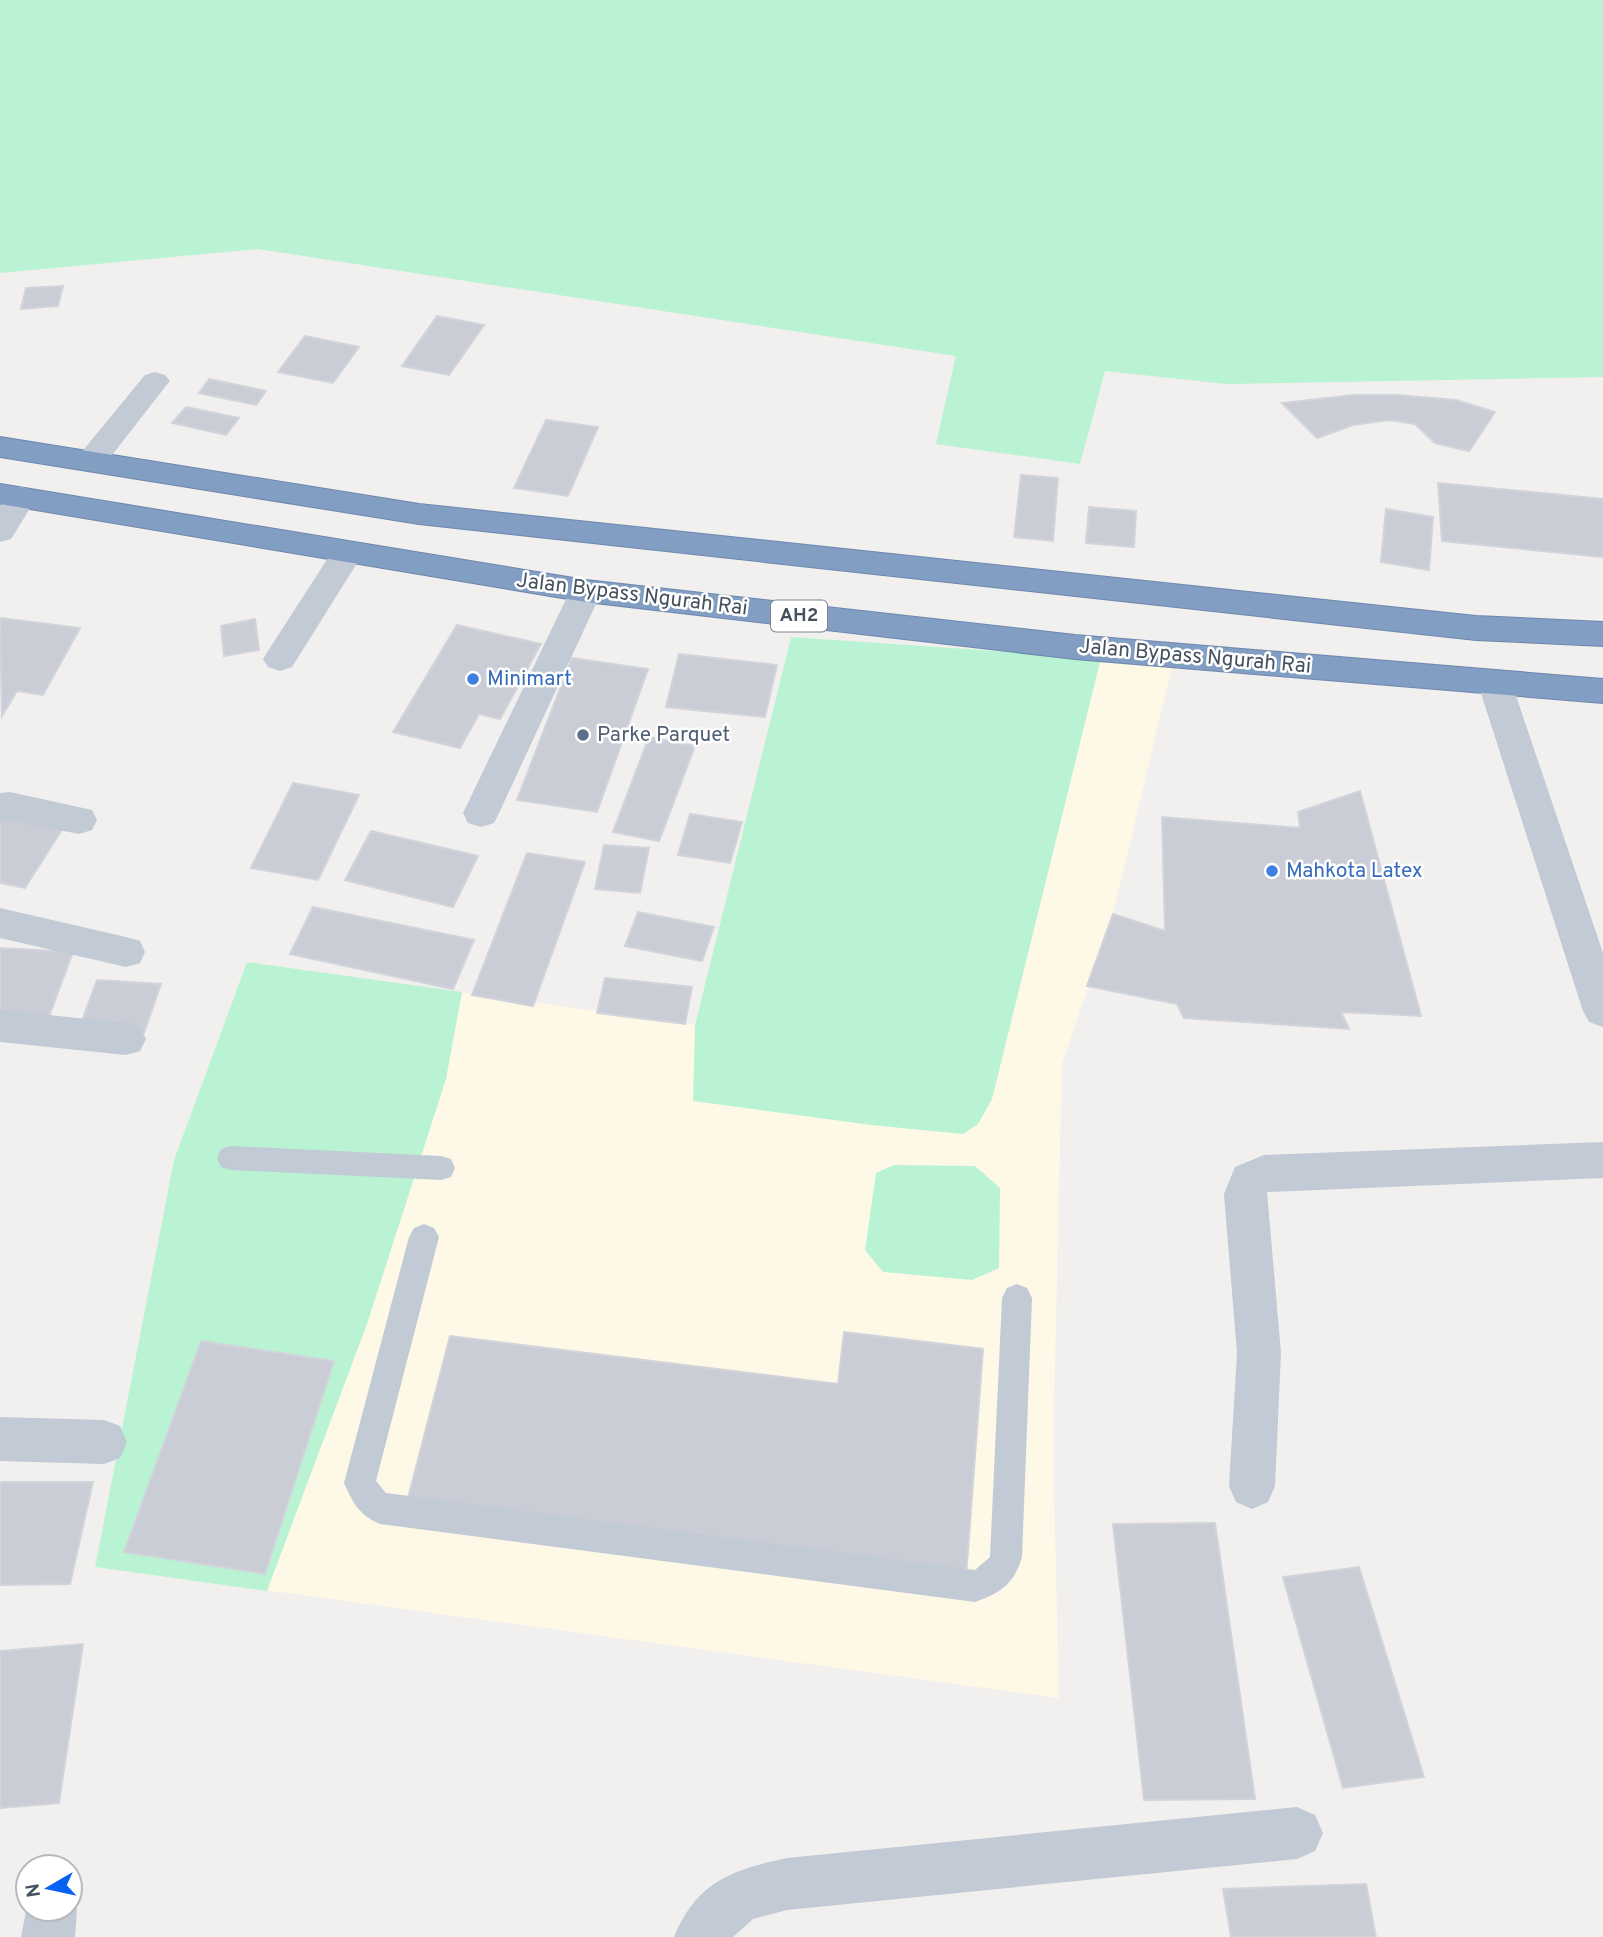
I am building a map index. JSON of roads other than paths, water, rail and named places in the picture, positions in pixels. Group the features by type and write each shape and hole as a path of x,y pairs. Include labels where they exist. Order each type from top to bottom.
{"highway":[{"path":"0,447 419,514 1462,626 1603,634"},
{"name":"Jalan Bypass Ngurah Rai","path":"11,496 586,591 1075,647 1603,691"}],"street":[{"path":"91,461 155,382"},
{"path":"0,531 11,496"},
{"path":"280,659 348,552"},
{"path":"481,813 586,591"},
{"path":"1495,684 1603,1011"},
{"path":"0,807 10,806 79,820"},
{"path":"0,923 126,952"},
{"path":"0,1026 126,1040"},
{"path":"1252,1486 1259,1353 1245,1205 1247,1186 1253,1177 1264,1173 1603,1160"},
{"path":"0,1439 104,1442"},
{"path":"701,1937 726,1903 746,1894 788,1884 1297,1833"}],"lane":[{"path":"231,1158 441,1168"},
{"path":"424,1237 360,1483 370,1501 380,1508 975,1586 997,1577 1003,1569 1006,1557 1017,1298"}],"place":[{"name":"Minimart","path":"473,679"},
{"name":"Parke Parquet","path":"583,735"},
{"name":"Mahkota Latex","path":"1272,871"}]}
